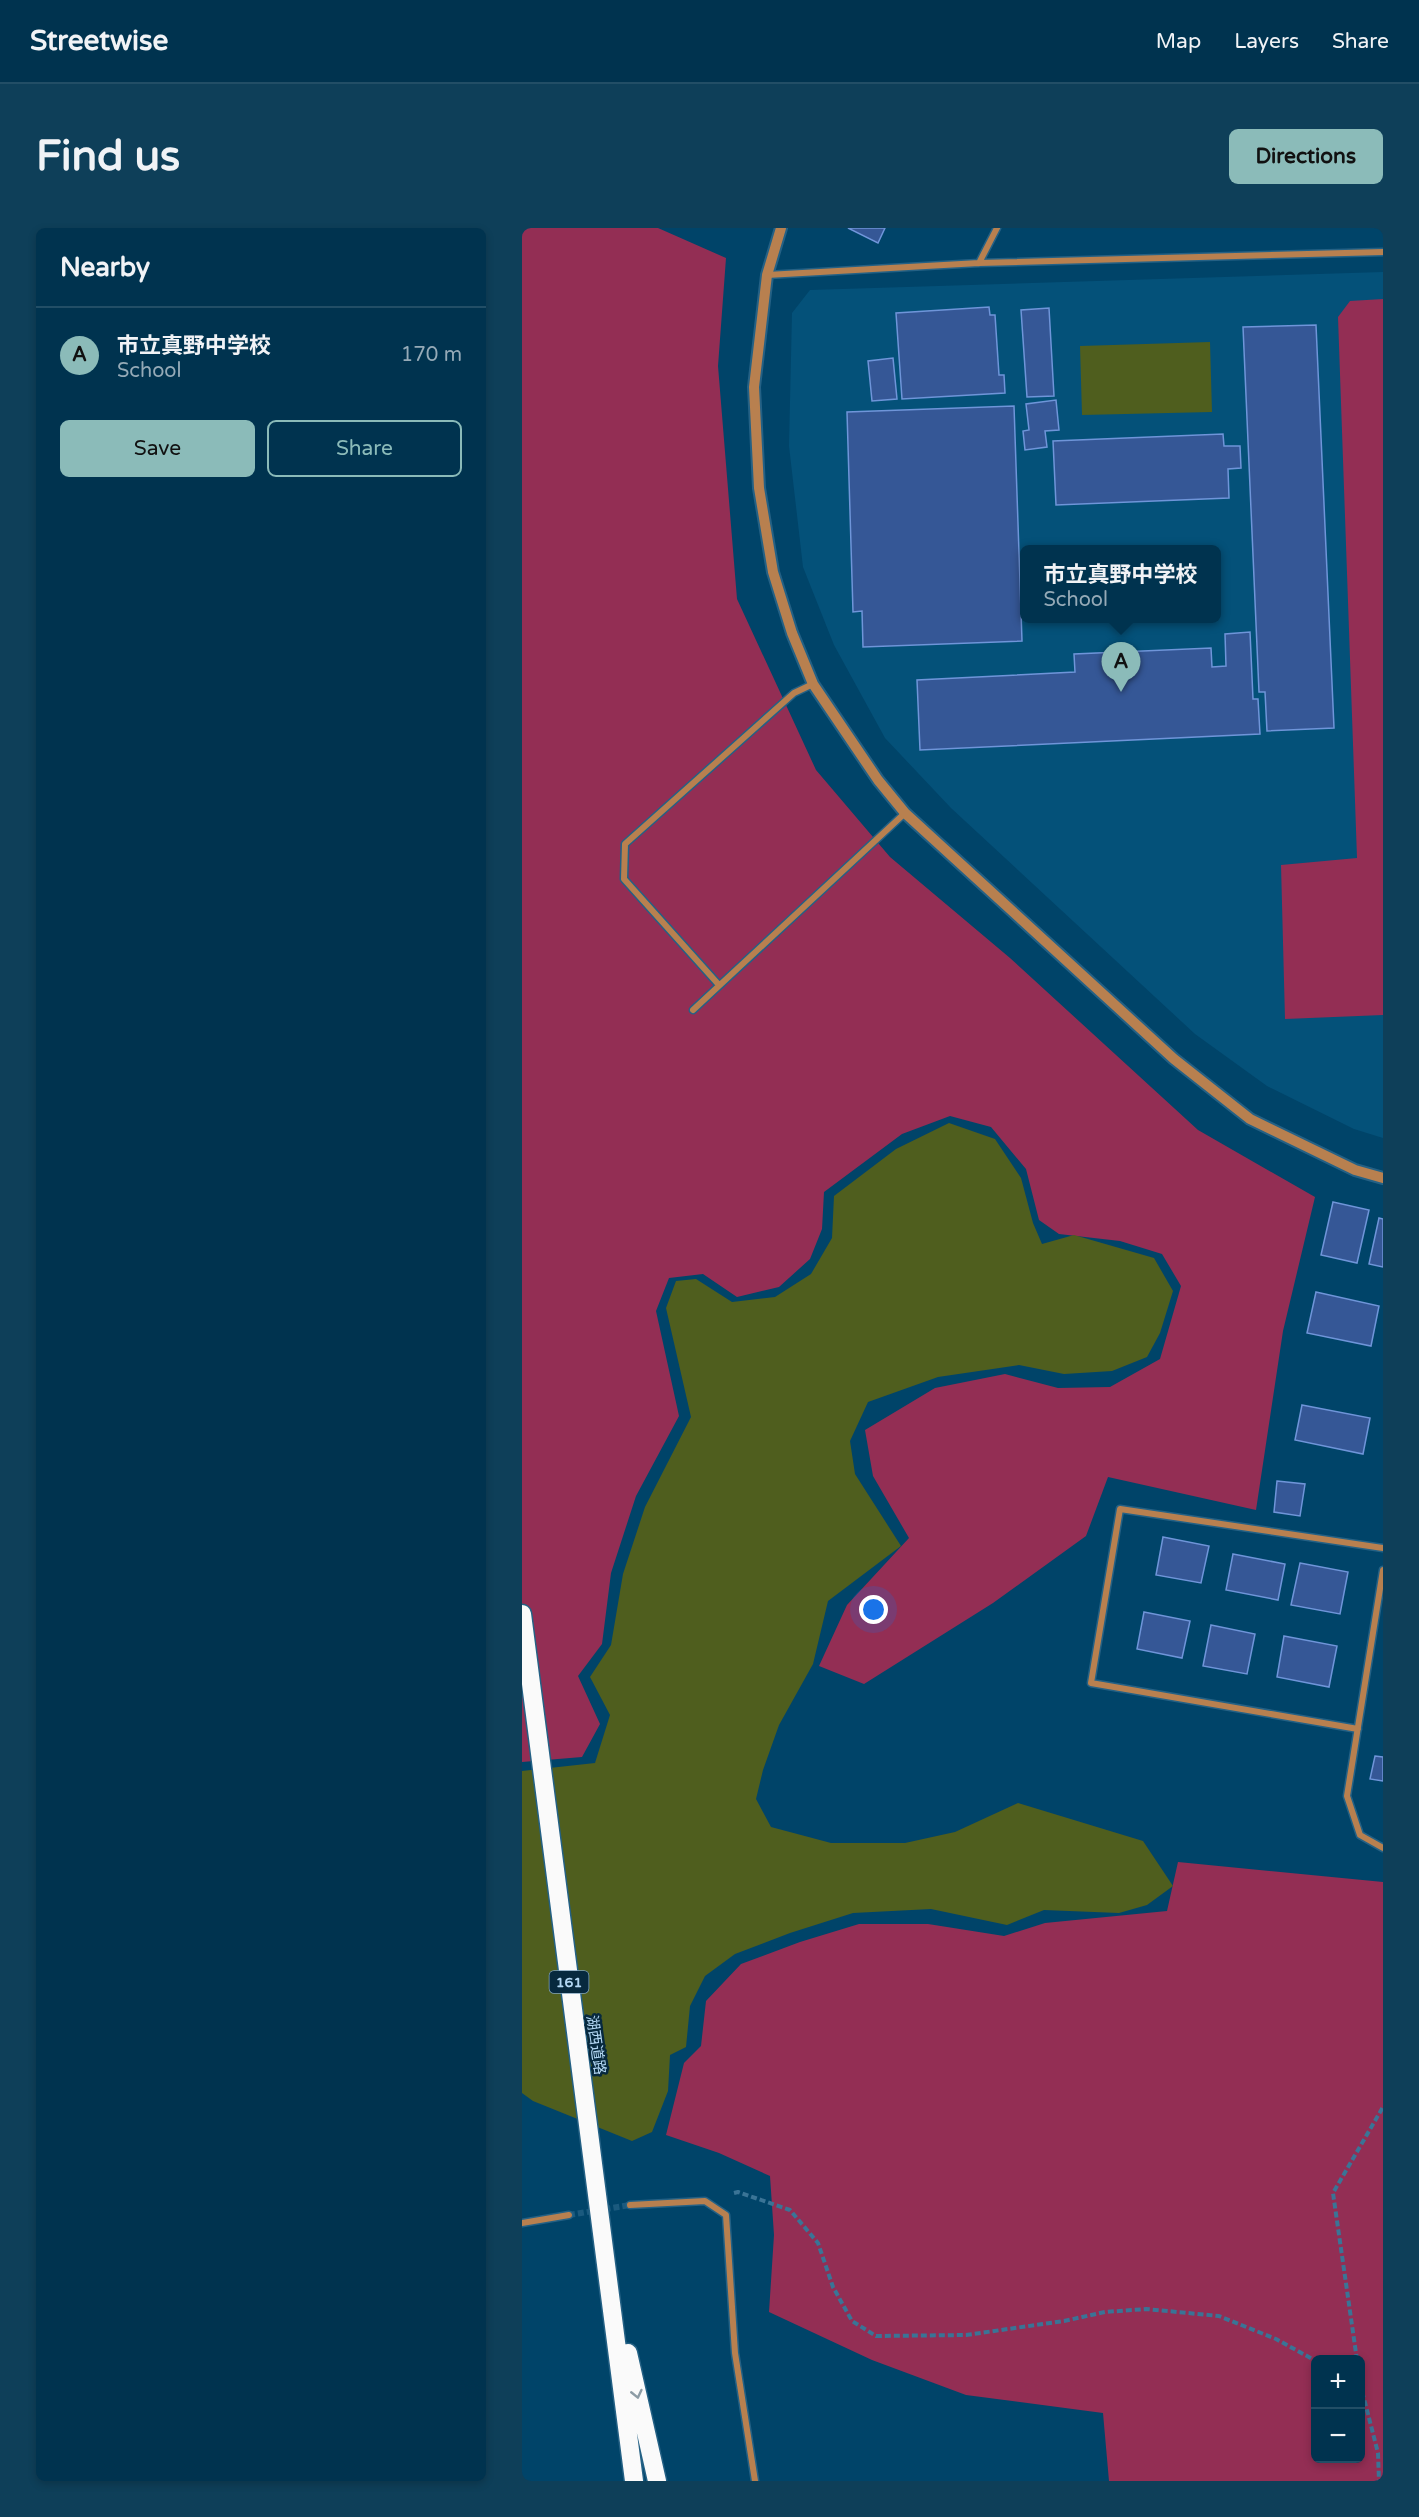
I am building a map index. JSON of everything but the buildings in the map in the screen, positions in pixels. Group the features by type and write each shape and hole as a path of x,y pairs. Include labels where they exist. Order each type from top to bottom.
{"highway":[{"name":"湖西道路","path":"522,1614 633,2481"},
{"path":"605,2255 657,2481"}],"street":[{"path":"782,228 767,275 754,387 759,488 773,572 792,633 813,684 878,780 905,813 1174,1059 1250,1119 1355,1170 1383,1178"},
{"path":"979,263 998,228"},
{"path":"767,275 979,263 1383,252"},
{"path":"719,985 624,879 625,844 794,693 813,684"},
{"path":"693,1010 905,813"},
{"path":"1358,1728 1091,1683 1120,1509 1383,1548"},
{"path":"1383,1570 1347,1796 1360,1835 1383,1848"},
{"path":"630,2205 705,2201 726,2215 735,2353 755,2481"},
{"path":"522,2223 569,2215"}],"path":[{"path":"1357,2355 1333,2193 1383,2107"},
{"path":"705,2201 738,2192 790,2210 818,2243 833,2287 852,2321 876,2336 966,2335 1064,2321 1105,2312 1146,2309 1220,2316 1275,2339 1311,2358"},
{"path":"1365,2403 1378,2453 1379,2481"}],"shaded area":[{"path":"522,228 658,228 726,258 718,366 737,599 816,770 890,857 1010,958 1198,1130 1315,1197 1283,1331 1256,1510 1108,1477 1086,1536 993,1603 864,1684 819,1666 847,1605 909,1538 873,1476 865,1430 935,1388 1005,1374 1058,1388 1110,1387 1160,1359 1181,1286 1162,1254 1120,1241 1059,1234 1039,1220 1026,1169 991,1127 950,1116 902,1134 824,1192 822,1229 810,1259 779,1287 737,1297 703,1274 669,1278 656,1311 679,1416 636,1496 611,1573 602,1644 578,1676 600,1724 582,1757 522,1762"},
{"path":"1383,272 1383,1138 1354,1129 1267,1086 1195,1034 951,808 885,738 834,645 803,567 789,446 792,313 810,290"},
{"path":"1383,299 1383,1015 1285,1019 1281,865 1357,858 1338,317 1350,301"},
{"path":"1210,342 1212,412 1082,415 1080,346"},
{"path":"949,1123 995,1139 1021,1178 1033,1223 1042,1244 1074,1235 1154,1258 1173,1291 1160,1333 1147,1357 1112,1371 1064,1374 1019,1365 938,1377 868,1402 850,1441 855,1474 901,1546 828,1601 813,1664 779,1725 763,1770 756,1799 771,1827 831,1843 905,1843 955,1832 1018,1803 1143,1841 1173,1886 1147,1905 1119,1913 1044,1910 1007,1925 931,1909 853,1913 735,1954 705,1976 690,2006 686,2047 670,2055 668,2091 652,2132 632,2141 533,2101 522,2093 522,1771 595,1763 610,1715 590,1677 611,1645 623,1574 645,1507 691,1417 666,1308 676,1281 696,1279 732,1302 775,1297 811,1274 832,1238 834,1196 896,1149"},
{"path":"1178,1862 1383,1882 1383,2481 1109,2481 1103,2413 966,2395 872,2360 769,2312 774,2235 770,2176 719,2153 666,2135 684,2063 701,2046 706,2001 741,1964 800,1942 859,1924 928,1924 1004,1936 1045,1923 1167,1911"}],"tunnel":[{"path":"569,2215 630,2205"}],"place":[{"name":"市立真野中学校","path":"1121,692"}]}
